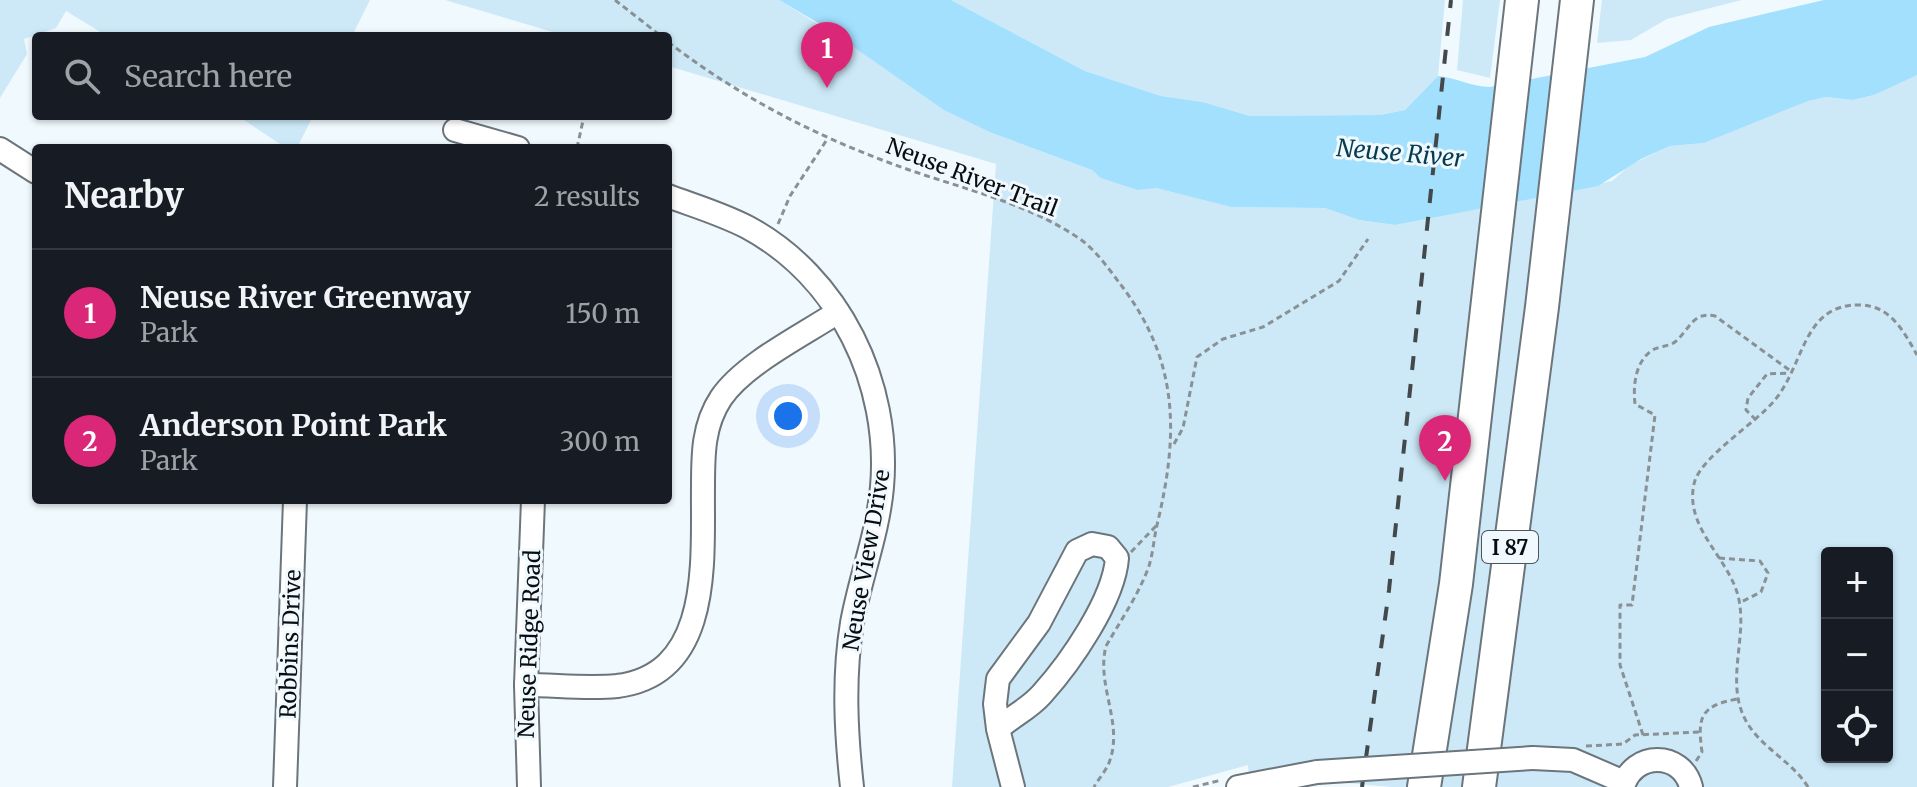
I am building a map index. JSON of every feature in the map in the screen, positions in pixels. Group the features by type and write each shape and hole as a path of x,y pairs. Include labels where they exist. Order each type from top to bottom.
{"highway":[{"name":"I 87","path":"1424,787 1456,584 1522,0"},
{"name":"I 87","path":"1479,787 1542,307 1577,0"}],"street":[{"path":"455,130 504,144"},
{"path":"0,149 32,169"},
{"name":"Neuse View Drive","path":"672,197 724,216 775,246 814,279 838,312 867,364 880,413 884,453 877,519 851,626 845,695 852,787"},
{"path":"526,685 618,686 647,677 667,663 683,644 698,610 706,429 722,397 748,372 838,312"},
{"name":"Robbins Drive","path":"285,787 295,504"},
{"name":"Neuse Ridge Road","path":"529,787 526,685 533,504"},
{"path":"998,729 1043,694 1115,581 1117,558 1108,547 1092,544 1077,551 1039,623 998,679 995,704 998,729 1013,787"},
{"path":"1238,787 1277,777 1317,772 1533,758 1573,760 1624,784 1636,766 1655,759 1666,760 1688,779"}],"path":[{"path":"615,0 656,32"},
{"name":"Neuse River Trail","path":"672,45 772,112 892,164 1011,204 1084,241 1134,303 1151,334 1163,369 1173,445 1168,486 1145,575 1106,646 1102,661 1114,731 1113,749 1110,763 1094,787"},
{"path":"578,144 583,120"},
{"path":"775,232 790,196 828,138"},
{"path":"1173,445 1183,428 1197,357 1223,339 1263,327 1339,281 1368,239"},
{"path":"1808,787 1797,772 1761,741 1746,720 1738,699 1740,603 1733,580 1694,517 1694,483 1702,468 1756,420 1793,373 1811,331 1824,313 1846,305 1868,306 1891,317 1917,355"},
{"path":"1643,735 1620,665 1620,605 1632,605 1655,415 1635,404 1633,389 1637,371 1651,351 1674,343 1697,316 1706,314 1715,316 1793,373"},
{"path":"1756,420 1746,410 1748,398 1767,374 1793,373"},
{"path":"1117,558 1140,545 1157,525"},
{"path":"1719,558 1760,561 1768,573 1761,592 1740,603"},
{"path":"1688,779 1702,752 1699,732 1705,712 1717,703 1738,699"},
{"path":"1614,754 1615,745 1643,735 1699,732"}],"shaded area":[{"path":"0,0 370,0 354,32 100,32 66,11 56,28 32,32 32,36 24,39 27,54 0,98"},
{"path":"445,0 779,0 992,133 1092,170 1102,178 1137,190 1157,187 1231,207 1325,208 1359,220 1395,225 1612,181 1630,165 1670,146 1704,143 1807,101 1826,97 1853,100 1874,95 1917,74 1917,787 1391,787 1312,780 1250,787 1248,765 1168,787 952,787 996,164 672,67 672,32 553,32"},
{"path":"951,0 1445,0 1438,76 1405,110 1380,115 1250,116 1203,102 1161,96 1085,71"},
{"path":"1463,0 1500,0 1490,78 1457,70"},
{"path":"1602,0 1742,0 1667,19 1631,40 1597,43"},
{"path":"244,120 311,120 299,144 280,144"}],"water":[{"name":"Neuse River","path":"779,0 951,0 1085,71 1161,96 1203,102 1250,116 1380,115 1405,110 1438,76 1490,87 1645,57 1709,27 1824,0 1917,0 1917,75 1874,95 1853,100 1826,97 1808,101 1704,143 1670,146 1641,159 1598,186 1395,225 1359,220 1325,208 1231,207 1157,188 1137,190 1101,178 1092,170 992,133 944,110 825,27"}],"railway":[{"path":"1362,787 1389,590 1451,0"}],"place":[{"name":"Neuse River Greenway","path":"827,88"},
{"name":"Anderson Point Park","path":"1445,481"}]}
